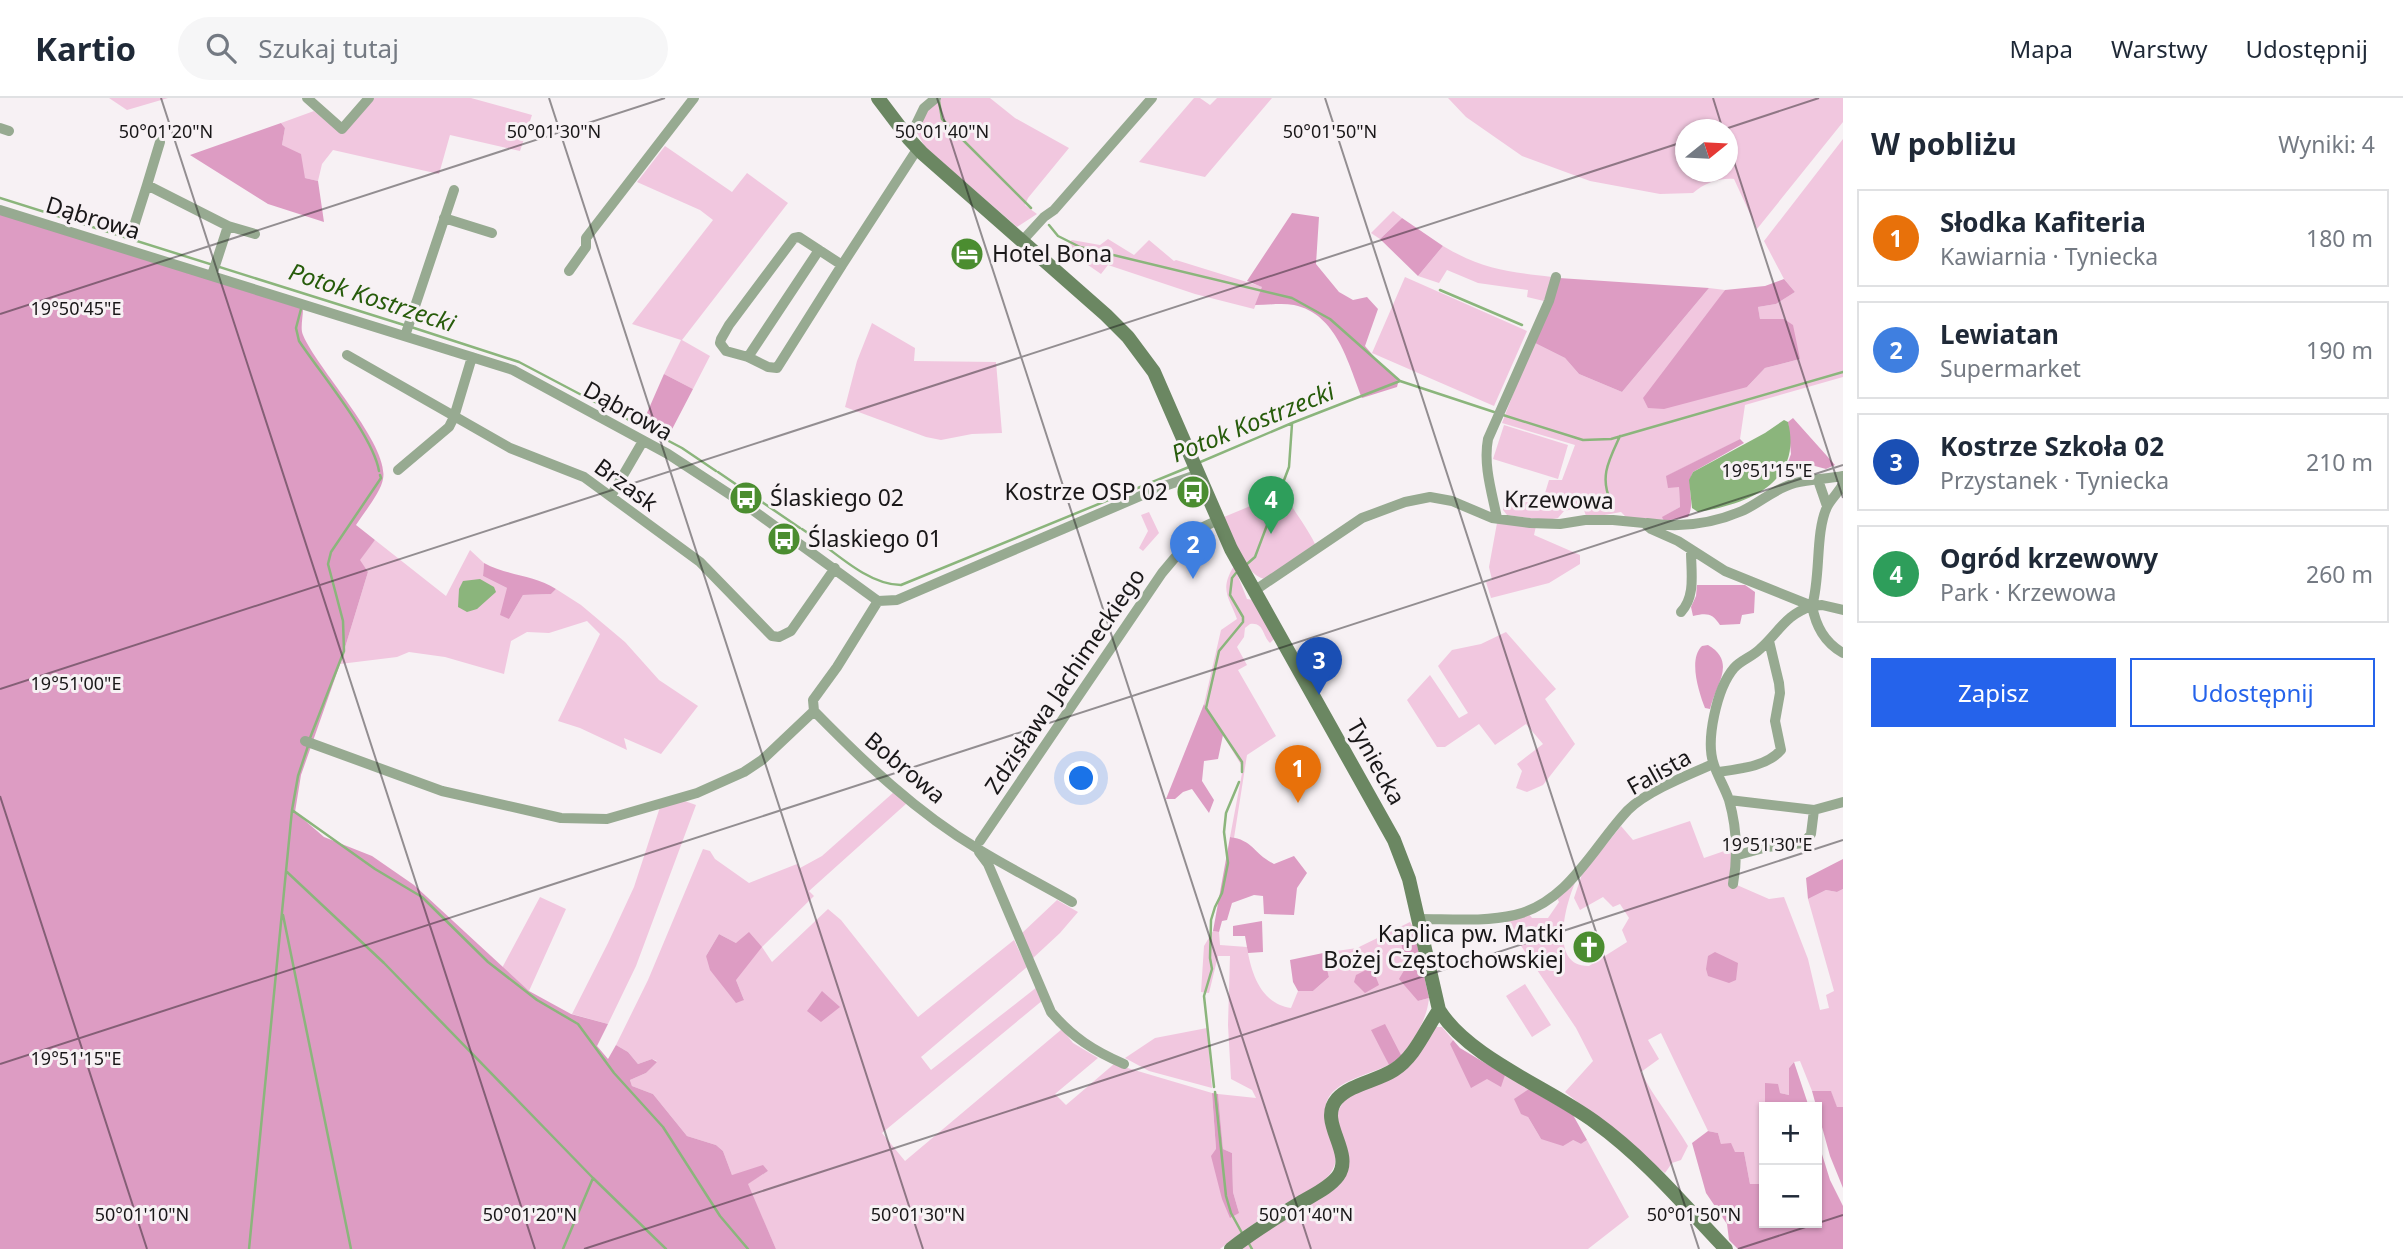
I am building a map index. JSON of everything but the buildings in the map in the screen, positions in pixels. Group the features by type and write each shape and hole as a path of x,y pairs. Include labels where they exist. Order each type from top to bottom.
{"street":[{"path":"307,98 342,128 369,98"},
{"path":"569,271 586,247 586,238 694,98"},
{"name":"Tyniecka","path":"878,98 913,144 1107,315 1141,352 1159,380 1218,520 1254,591 1394,840 1404,863 1439,1010 1449,1026 1474,1047 1593,1120 1623,1143 1726,1249"},
{"path":"842,265 808,240 794,238 729,325 721,339 722,346 726,351 748,357 774,369 781,364 842,265 913,144 923,108 936,98"},
{"path":"1023,240 1054,210 1152,98"},
{"path":"134,226 160,142"},
{"path":"147,185 228,226 255,234"},
{"path":"407,329 454,190"},
{"name":"Dąbrowa","path":"0,210 214,268 407,329 472,357 513,370 643,441 733,496 878,600"},
{"path":"444,218 492,233"},
{"path":"214,268 228,226"},
{"path":"748,357 819,250"},
{"path":"1497,519 1486,450 1498,413 1549,300 1556,277"},
{"name":"Brzask","path":"347,355 521,453 577,473 700,562 772,636 779,637 791,631 835,568"},
{"path":"398,470 449,426 472,357"},
{"path":"611,496 643,441"},
{"path":"305,741 442,791 561,818 607,819 696,793 744,772 761,760 814,711 813,700 837,667 878,600 897,600 1159,488 1196,466"},
{"path":"1644,523 1687,525 1713,520 1743,510 1771,493 1795,483 1843,476"},
{"path":"1818,480 1827,506"},
{"path":"1843,484 1827,506 1816,594 1812,606 1822,635 1843,653"},
{"name":"Krzewowa","path":"1254,591 1362,518 1405,502 1430,497 1452,502 1497,519 1560,524 1592,520 1644,523 1725,571 1812,606 1822,605 1843,610"},
{"name":"Zdzisława Jachimeckiego","path":"978,845 1141,602 1189,539 1203,527 1218,520"},
{"path":"1681,612 1689,603 1691,592 1691,551"},
{"name":"Falista","path":"1418,919 1470,919 1516,914 1545,902 1578,872 1630,808 1679,778 1716,768 1714,714 1721,689 1735,667 1769,641 1779,626 1796,611 1812,606"},
{"path":"1733,884 1738,855 1729,800 1716,768 1754,766 1781,750 1775,721 1779,683 1769,641"},
{"name":"Bobrowa","path":"814,711 889,785 978,845 1072,902"},
{"path":"1729,800 1814,810 1843,802"},
{"path":"1738,855 1767,847 1804,843 1811,834 1814,810"},
{"name":"Bobrowa","path":"978,845 1051,1012 1085,1045 1124,1064"},
{"path":"1231,1249 1328,1186 1339,1175 1343,1160 1331,1119 1331,1108 1345,1092 1377,1079 1407,1061 1439,1010"}],"shaded area":[{"path":"109,98 168,98 127,110"},
{"path":"374,98 471,98 532,115 520,151 450,135 439,174 333,150 322,164 318,181 305,178 282,145 285,128 281,123 314,111 342,134"},
{"path":"939,98 990,98 1015,118 1069,148 1028,198 1025,205 1037,214 1017,227 925,147 916,131 924,113"},
{"path":"1194,98 1200,98 1210,105 1217,98 1272,98 1205,177 1139,162"},
{"path":"1448,98 1843,98 1843,122 1757,229 1735,182 1738,182 1738,119 1675,119 1675,182 1712,182 1693,193 1660,194 1590,181 1522,156 1466,117"},
{"path":"281,123 285,128 282,145 301,154 305,178 318,181 324,222 268,204 190,155"},
{"path":"1843,139 1843,377 1745,405 1740,439 1667,476 1679,487 1680,507 1663,517 1664,521 1626,517 1621,512 1586,516 1583,507 1564,511 1558,518 1547,520 1507,515 1503,510 1503,501 1542,503 1549,480 1562,480 1575,445 1502,423 1533,342 1565,358 1579,374 1622,392 1709,288 1725,290 1715,306 1747,387 1765,368 1800,359 1784,319 1760,320 1758,307 1776,304 1795,292 1784,279 1764,241"},
{"path":"665,146 732,192 747,173 788,203 682,340 710,356 693,389 664,374 681,340 632,324 713,220 700,210 637,182"},
{"path":"1393,211 1402,218 1380,239 1371,233"},
{"path":"1292,213 1319,217 1316,264 1339,292 1353,300 1367,297 1378,309 1365,346 1383,367 1399,379 1397,387 1362,398 1339,342 1321,318 1294,305 1255,305 1262,287 1247,281"},
{"path":"0,214 303,309 303,335 364,427 382,464 383,479 356,525 375,540 360,560 368,572 340,664 301,775 295,812 324,837 372,856 414,885 529,991 571,1014 608,1024 597,1046 608,1059 616,1045 628,1052 638,1064 652,1059 657,1062 646,1073 630,1080 632,1086 653,1094 687,1136 716,1145 723,1151 732,1175 763,1165 768,1171 748,1184 776,1249 0,1249"},
{"path":"1402,218 1443,246 1418,276 1380,239"},
{"path":"1108,239 1134,255 1149,240 1174,261 1263,287 1254,309 1195,294 1108,265 1101,274 1075,256 1066,244 1072,240 1100,245"},
{"path":"1443,246 1470,260 1496,268 1552,277 1544,301 1527,297 1528,290 1478,283 1447,270 1439,283 1418,276"},
{"path":"1405,277 1527,331 1494,406 1372,353"},
{"path":"1559,278 1709,288 1622,392 1579,374 1565,358 1533,342"},
{"path":"1784,279 1795,292 1776,304 1758,307 1760,319 1784,319 1793,325 1800,359 1765,368 1747,387 1664,409 1648,408 1643,398 1725,290 1765,286"},
{"path":"872,323 915,348 914,361 996,362 1002,433 972,434 941,440 845,407 857,361"},
{"path":"664,374 693,389 668,437 643,422"},
{"path":"1793,418 1835,465 1826,469 1800,462 1790,469 1787,465 1791,454 1788,422"},
{"path":"1784,420 1788,422 1790,443 1787,461 1779,475 1767,487 1735,503 1698,512 1692,508 1689,480 1693,472"},
{"path":"1504,425 1568,445 1558,479 1493,459"},
{"path":"1740,439 1744,443 1693,472 1688,517 1664,521 1662,517 1680,507 1679,487 1668,488 1666,476"},
{"path":"1284,492 1315,544 1264,579 1244,562 1224,517"},
{"path":"1149,512 1159,533 1143,551 1139,548 1148,531 1141,515"},
{"path":"1497,523 1536,526 1534,535 1580,555 1580,564 1549,583 1491,598 1486,582 1492,580 1489,567"},
{"path":"375,540 446,596 470,550 484,563 483,576 507,588 509,619 523,595 551,594 556,589 581,605 625,642 659,680 698,706 661,754 624,738 627,750 558,721 600,634 587,621 549,633 527,632 511,641 504,674 445,657 409,652 397,657 340,664 368,572 359,560"},
{"path":"484,563 556,589 551,594 523,595 509,619 500,615 507,588 483,576"},
{"path":"1234,566 1247,599 1253,600 1274,639 1270,643 1258,625 1250,624 1245,628 1244,637 1237,647 1247,665 1238,670 1276,736 1247,755 1234,838 1230,837 1243,768 1204,704 1221,630 1237,619 1226,588"},
{"path":"480,579 494,587 496,592 477,609 467,612 458,607 459,589 463,581"},
{"path":"1697,585 1745,585 1755,592 1754,613 1742,615 1740,624 1720,625 1709,615 1693,616 1691,607"},
{"path":"1506,632 1556,689 1545,699 1575,744 1543,785 1527,792 1516,788 1522,771 1517,764 1543,744 1526,724 1495,745 1479,724 1445,747 1437,747 1407,700 1430,675 1459,718 1468,713 1438,666 1452,650 1481,644"},
{"path":"1708,645 1717,652 1723,666 1710,709 1705,708 1695,667 1698,652 1702,646"},
{"path":"1204,704 1223,735 1218,759 1204,761 1202,781 1214,800 1209,813 1192,789 1175,799 1166,799"},
{"path":"894,792 907,803 809,891 814,896 762,947 772,962 828,909 841,920 918,1017 1014,940 1027,967 921,1057 931,1070 1037,987 1043,1000 882,1133 905,1161 1062,1029 1073,1043 1098,1058 1055,1094 1066,1105 1114,1064 1212,1093 1216,1149 1239,1213 1233,1192 1232,1153 1223,1149 1218,1094 1256,1098 1252,1090 1231,1079 1228,1025 1230,956 1218,956 1209,993 1201,992 1204,946 1213,931 1219,932 1220,945 1247,947 1259,986 1272,1000 1291,1008 1298,991 1313,991 1329,977 1323,953 1357,948 1410,922 1413,927 1399,933 1418,1001 1429,998 1426,1014 1402,1057 1372,1029 1389,1065 1340,1086 1330,1096 1325,1107 1326,1117 1336,1151 1330,1174 1314,1188 1265,1216 1220,1249 776,1249 747,1184 768,1171 732,1175 723,1151 716,1145 687,1136 653,1094 632,1086 630,1080 646,1073 657,1061 652,1059 638,1064 628,1052 616,1045 648,980 703,849 710,851 715,859 749,883 797,864 800,868 822,856","holes":["719,934 736,943 736,980 744,1000 706,956"]},
{"path":"682,800 696,805 636,966 608,1024 572,1014 634,887 660,807"},
{"path":"1690,821 1704,858 1733,848 1730,882 1769,899 1784,897 1808,959 1820,1010 1829,1008 1826,995 1834,991 1808,899 1826,890 1837,892 1843,889 1843,1107 1837,1108 1831,1092 1812,1091 1800,1061 1794,1062 1789,1068 1789,1095 1780,1093 1770,1102 1759,1102 1759,1184 1750,1184 1744,1152 1735,1152 1721,1144 1718,1133 1708,1131 1661,1033 1648,1040 1659,1059 1641,1072 1688,1146 1681,1160 1672,1163 1665,1173 1565,1092 1593,1061 1576,1028 1507,925 1507,921 1529,914 1532,918 1548,918 1559,902 1557,898 1575,883 1563,932 1568,956 1576,964 1589,966 1627,942 1622,930 1629,918 1620,904 1613,907 1603,897 1580,910 1574,898 1582,874 1621,826 1633,840"},
{"path":"1230,837 1249,844 1274,864 1294,856 1307,873 1297,888 1294,915 1264,914 1263,896 1254,895 1232,903 1227,920 1222,921 1219,932 1213,931"},
{"path":"1843,859 1843,889 1837,892 1826,890 1808,899 1806,878"},
{"path":"540,897 566,909 529,991 502,968"},
{"path":"1057,900 1078,912 1032,959 1021,934"},
{"path":"1262,921 1263,952 1248,953 1245,936 1233,936 1233,926"},
{"path":"1413,927 1429,998 1418,1001 1399,979 1406,967 1399,932"},
{"path":"749,932 762,947 736,980 744,1000 736,1003 710,970 706,956 719,934 736,943"},
{"path":"1715,952 1738,963 1736,980 1729,983 1708,976 1708,956"},
{"path":"1323,953 1329,977 1313,991 1298,991 1293,982 1290,960"},
{"path":"1372,967 1379,985 1365,993 1354,982 1356,975"},
{"path":"1525,984 1551,1025 1532,1037 1506,996"},
{"path":"822,991 840,1007 821,1022 807,1011"},
{"path":"1385,1024 1402,1057 1389,1065 1371,1030"},
{"path":"1436,1027 1442,1027 1453,1040 1450,1044 1487,1079 1505,1075 1529,1089 1528,1117 1541,1139 1573,1140 1581,1144 1587,1140 1629,1217 1588,1249 1239,1249 1336,1188 1344,1179 1348,1161 1337,1113 1346,1097 1391,1077"},
{"path":"1207,1028 1212,1088 1149,1071 1125,1058 1155,1038"},
{"path":"1453,1040 1460,1048 1505,1075 1501,1087 1487,1079 1471,1088 1450,1044"},
{"path":"1794,1062 1807,1102 1765,1102 1765,1083 1778,1084 1780,1093 1789,1095 1789,1068"},
{"path":"1529,1089 1573,1115 1587,1140 1581,1144 1573,1140 1563,1146 1541,1139 1528,1117 1521,1114 1514,1099"},
{"path":"1812,1091 1831,1091 1837,1107 1843,1107 1843,1188 1822,1127 1822,1102 1815,1102"},
{"path":"1212,1093 1218,1094 1223,1149 1232,1153 1233,1192 1239,1213 1230,1218 1211,1156 1216,1149"},
{"path":"1708,1131 1718,1133 1721,1144 1731,1143 1735,1152 1744,1152 1750,1184 1759,1184 1759,1228 1822,1228 1822,1154 1830,1180 1843,1206 1843,1249 1738,1249 1729,1240 1727,1224 1706,1193 1692,1143"}],"waterway":[{"path":"939,101 942,119 1031,208"},
{"name":"Potok Kostrzecki","path":"0,198 404,325"},
{"path":"1049,225 1058,236 1080,247 1292,298 1330,319 1400,381"},
{"path":"1440,290 1522,325"},
{"path":"301,309 296,328 299,341 357,423 375,457 379,471"},
{"name":"Potok Kostrzecki","path":"411,327 519,362 682,448 716,471"},
{"name":"Potok Kostrzecki","path":"1503,415 1583,440 1611,439 1843,372"},
{"name":"Potok Kostrzecki","path":"1198,463 1400,381 1494,412"},
{"path":"1247,564 1255,557 1289,467 1292,424"},
{"path":"1611,502 1607,493 1606,476 1609,461 1620,436"},
{"name":"Potok Kostrzecki","path":"802,529 862,572 875,579 901,585 1189,467"},
{"name":"Potok Kostrzecki","path":"718,472 800,528"},
{"path":"310,738 344,651 343,621 328,564 331,552 381,478 380,475"},
{"path":"1236,573 1232,578 1230,595 1243,617 1243,622 1219,651 1206,708 1242,762 1242,772"},
{"path":"249,1249 292,810 298,776 308,746"},
{"path":"1214,1087 1204,996 1212,969 1211,920 1222,893 1228,863 1224,832 1226,813 1239,782"},
{"path":"292,810 375,869 422,897 488,962 537,1000 578,1024 614,1073 663,1127 720,1216 748,1249"},
{"path":"287,872 384,963 593,1178 666,1249"},
{"path":"283,915 351,1249"},
{"path":"1215,1092 1226,1196 1231,1213 1242,1233"},
{"path":"563,1249 593,1178"},
{"path":"1248,1242 1252,1249"}],"place":[{"name":"Hotel Bona","path":"967,254"},
{"name":"Kostrze OSP 02","path":"1193,492"},
{"name":"Ślaskiego 02","path":"746,498"},
{"name":"Ogród krzewowy","path":"1271,534"},
{"name":"Ślaskiego 01","path":"784,539"},
{"name":"Lewiatan","path":"1193,579"},
{"name":"Kostrze Szkoła 02","path":"1319,695"},
{"name":"Słodka Kafiteria","path":"1298,803"},
{"name":"Kaplica pw. Matki Bożej Częstochowskiej","path":"1589,947"}]}
